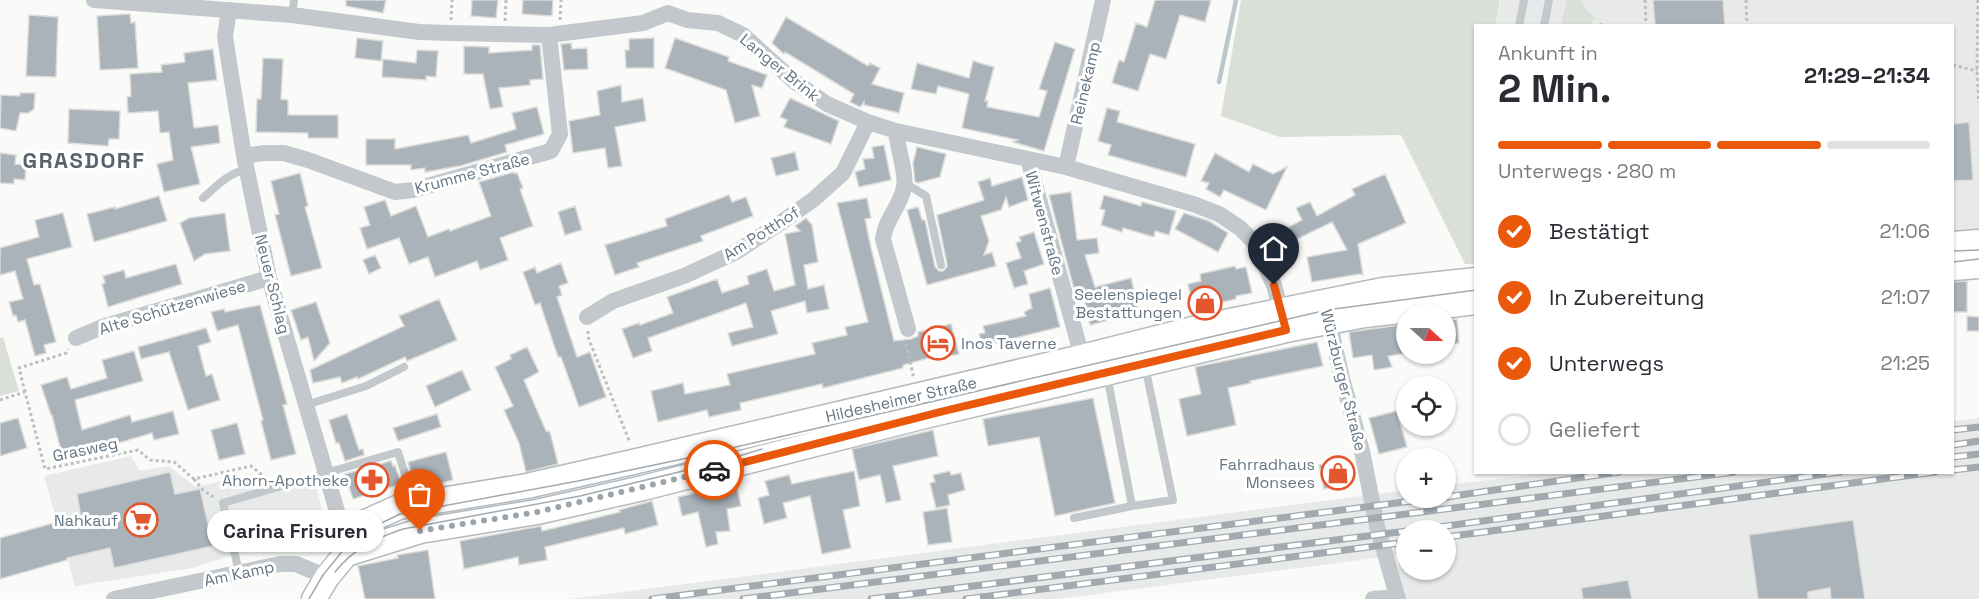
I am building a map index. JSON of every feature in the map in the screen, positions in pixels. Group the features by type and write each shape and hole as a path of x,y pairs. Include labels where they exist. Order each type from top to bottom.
{"street":[{"name":"Langer Brink","path":"94,0 293,8 419,32 549,35 643,23 667,6 687,20 718,23 742,35 795,82 827,104 868,122 896,131 1066,167 1193,204 1219,214 1240,228 1253,241 1274,285 1284,320"},
{"name":"Reinekamp","path":"1066,167 1103,0"},
{"name":"Neuer Schlag","path":"240,7 225,37 245,163 269,278 327,474 341,525 346,554"},
{"name":"Krumme Straße","path":"245,163 264,153 284,153 395,192 413,190 551,151 560,134 549,35"},
{"name":"Am Potthof","path":"587,318 613,301 684,276 736,252 779,224 814,199 843,173 868,122"},
{"path":"896,131 905,183 902,198 885,226 883,239 908,329"},
{"name":"Witwenstraße","path":"1028,159 1082,357"},
{"path":"1954,244 1979,242"},
{"path":"1954,268 1979,266"},
{"name":"Alte Schützenwiese","path":"76,338 102,327 269,278"},
{"name":"Hildesheimer Straße","path":"1327,311 1383,290 1474,280"},
{"name":"Hildesheimer Straße","path":"346,554 420,531 537,512 643,488 1144,363 1284,320 1327,311 1474,302"},
{"name":"Würzburger Straße","path":"1327,311 1362,451 1377,526 1398,598"},
{"name":"Hildesheimer Straße","path":"314,599 327,577 346,554 361,524 399,507 527,486 1082,357 1205,326 1284,320"},
{"name":"Am Kamp","path":"114,599 280,564 296,564 327,577"},
{"path":"1373,599 1398,598"}],"lane":[{"path":"1519,24 1524,0"},
{"path":"1544,24 1550,0"},
{"path":"203,198 245,163"},
{"path":"905,183 926,196 941,265"},
{"path":"1074,518 1173,500 1144,363"},
{"path":"306,405 366,386 404,367"},
{"path":"1107,371 1132,506"},
{"path":"239,572 223,503 398,452 414,504"}],"path":[{"path":"1645,0 1646,24"},
{"path":"1746,0 1747,24"},
{"path":"1978,0 1979,103"},
{"path":"1954,65 1977,71"},
{"path":"587,318 588,337 637,461"},
{"path":"908,329 904,336 918,395"},
{"path":"0,400 25,392 19,368 66,353 76,338"},
{"name":"Grasweg","path":"25,392 45,470 138,450 150,460 174,462 194,479"},
{"path":"223,503 203,490 194,479 251,466 268,480"}],"shaded area":[{"path":"1241,0 1500,0 1496,24 1474,24 1474,264 1465,264 1401,135 1280,137 1221,116"},
{"path":"1501,0 1979,0 1979,229 1954,231 1954,24 1496,24"},
{"path":"1567,0 1581,0 1595,18 1591,24 1561,24"},
{"path":"3,337 19,391 0,396 0,338"},
{"path":"1979,418 1979,599 1398,599 1398,580 1456,580 1456,520 1396,520 1396,555 1058,599 569,599 1396,491 1396,508 1456,508 1456,484 1539,474 1954,474 1954,421"},
{"path":"131,456 140,471 169,466 196,487 250,474 263,486 313,473 326,526 192,568 75,586 44,476"}],"building":[{"path":"346,0 386,0 383,13 346,6"},
{"path":"472,0 498,0 496,18 471,16"},
{"path":"523,0 553,0 552,16 522,14"},
{"path":"1155,0 1211,0 1205,22 1180,15 1166,59 1150,54 1138,91 1112,83 1119,60 1124,62 1136,23 1147,27"},
{"path":"1653,0 1723,0 1725,24 1655,24"},
{"path":"130,14 131,23 135,22 138,68 100,70 97,16"},
{"path":"29,15 58,17 56,77 26,76"},
{"path":"786,17 868,66 870,63 880,68 872,84 904,93 899,113 864,105 864,102 860,107 850,102 854,94 785,52 784,54 772,43"},
{"path":"357,38 383,41 381,61 355,58"},
{"path":"654,38 654,68 626,68 625,50 629,50 629,39"},
{"path":"675,38 729,57 728,61 767,75 762,88 752,85 760,116 735,123 726,90 665,68"},
{"path":"1055,42 1075,49 1044,151 1013,142 1018,140 962,128 969,94 938,86 936,94 911,89 917,63 969,78 973,61 994,67 985,101 988,101 987,107 1039,117 1047,91 1039,89"},
{"path":"571,43 572,49 587,48 588,69 564,70 561,44"},
{"path":"532,45 540,45 543,79 530,80 530,85 499,88 503,107 490,109 483,74 464,74 464,46 489,47 489,53 532,50"},
{"path":"213,49 217,80 188,83 194,128 218,125 220,143 191,147 200,184 164,192 157,164 173,160 169,132 160,133 158,111 128,113 127,97 131,96 130,74 162,72 161,65 185,62 184,53"},
{"path":"417,50 438,51 436,77 426,76 426,80 382,77 383,59 416,63"},
{"path":"263,58 283,59 281,99 288,100 288,115 338,115 338,138 308,138 308,133 256,132 257,99 261,99"},
{"path":"621,85 622,102 643,98 646,121 615,127 622,166 608,168 605,148 573,153 569,121 600,115 597,91"},
{"path":"20,93 35,93 34,109 28,113 20,113 16,131 0,128 1,95 20,96"},
{"path":"790,98 839,121 831,144 784,127 787,120 780,117"},
{"path":"537,107 544,134 505,145 507,152 460,166 425,172 425,168 411,170 411,165 366,165 366,139 395,139 395,149 468,135 471,143 516,129 512,113"},
{"path":"1107,108 1120,111 1117,122 1195,144 1186,177 1108,155 1111,145 1098,141"},
{"path":"69,109 120,111 119,139 109,139 108,146 68,143"},
{"path":"1969,122 1973,180 1954,181 1954,124"},
{"path":"884,145 891,180 859,187 855,172 865,169 863,159 874,158 872,147"},
{"path":"917,147 946,154 940,177 915,182 913,163"},
{"path":"795,152 799,170 776,176 771,158"},
{"path":"0,153 16,155 15,164 26,165 25,180 14,179 14,184 0,183"},
{"path":"1215,153 1249,172 1253,164 1273,174 1287,167 1266,210 1224,190 1220,197 1206,189 1209,183 1201,181"},
{"path":"514,172 514,174 517,173 523,188 520,189 533,226 500,238 508,260 480,270 477,261 435,277 428,257 409,264 399,238 367,249 360,228 370,225 364,207 385,200 391,216 416,206 428,237 491,216 479,182"},
{"path":"300,173 308,206 305,207 322,268 291,276 275,215 279,214 271,181"},
{"path":"1385,174 1406,223 1358,244 1363,275 1312,282 1307,257 1347,250 1332,222 1291,242 1285,229 1302,220 1296,208 1310,202 1317,216 1355,195 1352,189"},
{"path":"1022,177 1028,200 1009,207 1006,197 1001,210 981,216 989,241 984,255 992,252 996,266 927,285 907,210 918,207 922,220 925,220 935,267 943,271 947,264 937,215 984,200 978,182 990,178 992,186"},
{"path":"1071,192 1077,240 1097,238 1099,253 1085,255 1095,287 1131,278 1138,307 1108,314 1110,320 1090,325 1084,298 1077,300 1049,195"},
{"path":"729,195 732,202 746,197 753,216 701,236 703,241 637,263 639,267 615,275 605,245 667,226 665,219"},
{"path":"1104,195 1141,206 1142,202 1176,211 1169,235 1155,231 1154,237 1123,228 1122,232 1101,225 1105,210 1100,209"},
{"path":"159,196 167,221 94,242 87,214 115,207 115,209"},
{"path":"867,198 871,218 865,219 894,341 911,339 918,336 918,332 951,324 959,354 945,357 944,354 903,365 903,368 823,388 822,384 740,403 741,410 709,417 707,410 658,422 651,391 683,383 685,394 730,385 727,374 815,354 812,343 847,335 845,327 868,322 837,203"},
{"path":"575,206 582,230 565,235 558,212"},
{"path":"63,213 72,247 27,259 34,285 40,284 56,342 44,345 46,353 35,356 25,320 18,322 16,315 13,316 9,302 23,299 15,271 0,275 0,248 39,237 35,220"},
{"path":"225,213 230,251 205,254 194,261 180,223 189,218"},
{"path":"1184,213 1209,221 1228,233 1218,252 1175,229"},
{"path":"806,218 812,225 818,262 804,265 808,289 824,285 829,309 807,313 805,301 771,311 778,334 732,346 728,333 753,327 746,303 648,338 652,351 633,358 622,329 673,313 667,297 717,279 722,293 749,284 747,276 767,269 774,291 795,285 785,234 800,231 795,226"},
{"path":"1034,232 1044,264 1024,271 1028,284 1014,288 1006,263 1021,258 1016,243 1021,241 1019,237"},
{"path":"375,255 381,268 369,274 363,260"},
{"path":"561,263 568,283 559,286 562,295 557,297 577,357 590,352 606,397 579,407 561,357 558,357 540,303 535,305 523,272 535,267 537,273"},
{"path":"176,264 182,284 108,307 102,284 105,283 103,276 124,270 126,278"},
{"path":"1235,266 1236,269 1246,267 1252,293 1194,309 1188,284 1201,281 1200,274"},
{"path":"1967,281 1967,312 1954,312 1954,282"},
{"path":"1050,288 1060,327 982,346 979,334 985,333 983,326 1026,316 1024,312 1032,308 1029,294"},
{"path":"439,299 457,340 407,361 405,357 358,379 357,377 342,383 340,377 313,383 310,370 404,326 399,316"},
{"path":"316,302 330,343 314,361 308,337 301,340 291,310"},
{"path":"260,305 287,404 283,405 296,454 271,460 238,325 217,331 211,312 224,309 225,312"},
{"path":"1967,316 1979,317 1979,331 1967,331"},
{"path":"1456,319 1459,343 1456,343"},
{"path":"1396,326 1396,355 1388,356 1392,367 1374,370 1372,355 1353,358 1349,332"},
{"path":"206,328 211,342 198,346 206,376 212,374 220,400 188,410 169,352 141,359 138,347"},
{"path":"1317,342 1323,366 1250,381 1251,383 1228,388 1236,425 1187,436 1179,399 1201,394 1195,367"},
{"path":"527,347 539,372 524,380 546,431 550,432 558,464 526,472 519,443 504,410 513,406 495,367 511,359 510,355"},
{"path":"134,351 143,381 75,400 82,430 130,415 132,422 173,411 179,434 154,440 152,433 105,447 106,452 91,455 89,448 62,455 52,415 41,385 67,377 71,389 107,378 102,360"},
{"path":"462,370 471,390 435,407 426,386"},
{"path":"1093,398 1115,503 1055,516 1039,437 988,446 983,419"},
{"path":"1396,411 1396,436 1404,436 1407,447 1379,454 1369,418"},
{"path":"347,414 359,450 363,449 364,455 345,461 339,443 336,443 329,420"},
{"path":"437,414 441,427 398,441 393,428"},
{"path":"18,418 27,448 0,456 0,423"},
{"path":"237,423 245,454 219,460 211,430"},
{"path":"933,430 938,456 893,466 901,500 886,503 880,475 859,480 852,449"},
{"path":"446,452 453,480 419,489 408,462"},
{"path":"1342,460 1347,484 1324,489 1319,465"},
{"path":"391,461 393,466 395,465 401,484 353,499 345,474"},
{"path":"854,471 860,506 843,510 851,548 822,554 810,496 783,503 787,518 764,524 758,498 769,495 765,481 789,475 792,484"},
{"path":"950,471 951,475 961,473 965,490 948,495 950,505 936,508 930,483 935,482 933,475"},
{"name":"Nahkauf","path":"170,472 175,494 200,489 213,546 114,568 110,548 67,558 67,560 0,579 0,538 57,522 57,524 81,518 77,494"},
{"path":"735,479 741,506 727,509 730,531 716,532 718,544 706,547 698,512 682,516 678,497 713,489 712,485"},
{"path":"652,501 658,525 625,534 624,528 545,547 547,560 519,565 518,557 464,569 460,541 541,526 542,531 620,512 619,510"},
{"path":"947,508 952,542 928,545 923,512"},
{"path":"1853,520 1865,599 1831,599 1830,588 1808,592 1808,599 1758,599 1749,535"},
{"path":"428,550 435,599 365,599 358,566 398,558 397,555"},
{"path":"1628,580 1632,599 1583,599 1581,588"}],"waterway":[{"path":"1219,82 1236,0"}],"tram line":[{"path":"1954,251 1979,250"},
{"path":"1954,262 1979,259"},
{"path":"309,599 323,575 345,548 361,533 400,514 697,456 1327,310 1474,290"},
{"path":"335,572 349,557 366,545 403,529 580,496 716,463 762,449"}],"railway":[{"path":"1954,430 1979,427"},
{"path":"1954,445 1979,441"},
{"path":"1954,457 1979,454"},
{"path":"1954,470 1979,467"},
{"path":"1456,496 1605,474"},
{"path":"743,599 1718,474"},
{"path":"1456,525 1825,474"},
{"path":"1456,536 1920,474"},
{"path":"652,599 1396,503"},
{"path":"871,599 1396,532"},
{"path":"966,599 1396,543"}],"way so far":[{"path":"420,531 537,512 714,470"}],"place":[{"name":"Seelenspiegel Bestattungen","path":"1205,303"},
{"name":"Inos Taverne","path":"938,343"},
{"name":"Fahrradhaus Monsees","path":"1338,473"},
{"name":"Ahorn-Apotheke","path":"372,480"},
{"name":"Nahkauf","path":"141,520"},
{"name":"Carina Frisuren","path":"420,531"}],"district":[{"name":"GRASDORF","path":"84,160"}],"route":[{"path":"714,470 1107,371 1286,330 1274,285"}]}
